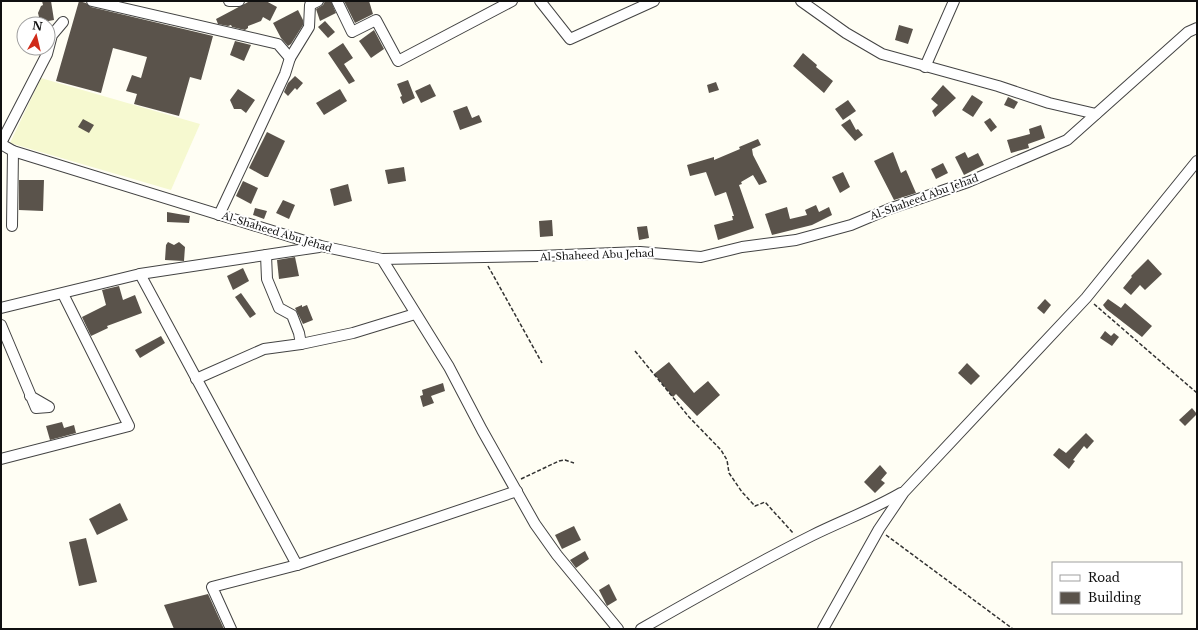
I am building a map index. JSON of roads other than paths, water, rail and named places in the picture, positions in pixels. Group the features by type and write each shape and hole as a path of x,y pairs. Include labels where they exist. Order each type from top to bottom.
{"street":[{"path":"92,1 278,44 290,58"},
{"path":"229,1 239,1"},
{"path":"219,215 285,74 290,58 309,27 310,5 318,1"},
{"path":"337,1 352,32 376,20 398,61 512,1"},
{"path":"540,1 570,39 654,1"},
{"path":"801,1 846,33 882,54 998,86 1049,103 1096,114"},
{"path":"925,67 954,1"},
{"path":"1,144 47,54 52,35 63,22"},
{"name":"Al-Shaheed Abu Jehad","path":"1,144 13,151 219,215 321,246 382,260 640,252 701,257 742,247 796,240 851,225 889,208 968,182 1067,140 1188,32 1197,28"},
{"path":"12,226 13,151"},
{"path":"823,629 879,530 904,492 1086,298 1197,161"},
{"path":"1,308 140,274 321,246"},
{"path":"266,255 267,279 279,308 292,315 299,333 301,344"},
{"path":"382,260 449,367 514,487 536,524 557,555 618,629"},
{"path":"140,274 297,565"},
{"path":"1,459 129,426 63,294"},
{"path":"196,379 264,349 301,344 353,333 415,314"},
{"path":"1,325 30,396"},
{"path":"231,629 212,587 297,565 514,487"},
{"path":"641,629 740,572 800,542 870,510 904,492"}]}
